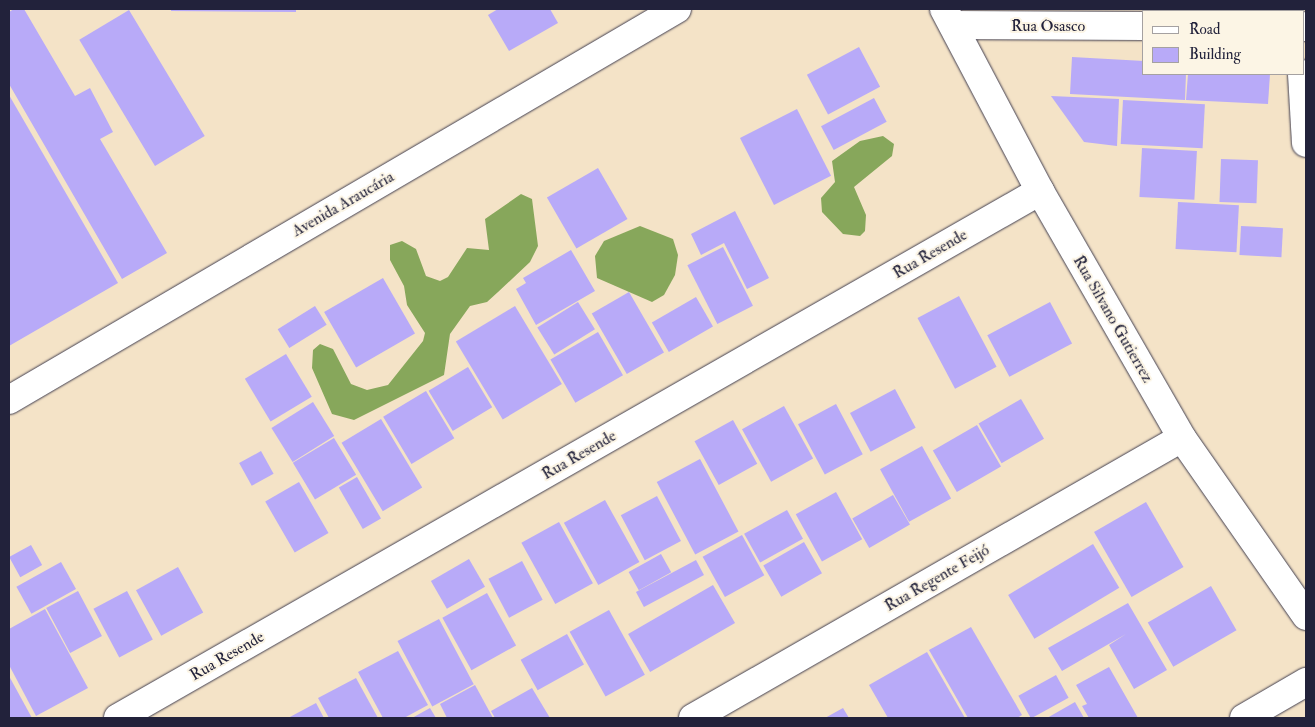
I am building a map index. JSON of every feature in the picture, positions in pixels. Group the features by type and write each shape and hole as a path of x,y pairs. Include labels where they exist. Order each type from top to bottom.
{"street":[{"name":"Avenida Araucária","path":"9,400 677,9"},
{"name":"Rua Osasco","path":"948,17 1142,26"},
{"name":"Rua Silvano Gutierrez","path":"948,17 1040,191 1182,438 1306,616"},
{"path":"1302,75 1306,143"},
{"name":"Rua Resende","path":"118,718 1040,191"},
{"name":"Rua Regente Feijó","path":"693,718 1182,438"},
{"path":"1244,718 1306,682"}],"green space":[{"path":"883,136 894,144 892,156 854,187 866,215 865,231 860,236 843,234 822,212 821,198 835,182 832,161 860,141"},
{"path":"521,194 532,199 538,246 530,262 487,302 470,306 450,334 444,375 354,420 332,414 312,368 313,350 320,344 333,349 351,384 367,390 388,385 423,341 425,333 407,305 404,286 390,260 390,245 402,241 416,249 426,276 440,281 448,277 467,248 489,250 485,219"},
{"path":"640,226 673,239 678,255 675,275 664,295 652,302 597,278 595,256 604,241"}],"building":[{"path":"14,9 24,9 75,96 90,88 113,132 100,139 167,253 122,279 9,84 9,12"},
{"path":"171,9 296,9 296,12 171,11"},
{"path":"498,9 550,9 558,23 509,51 488,15"},
{"path":"129,10 205,136 155,166 79,40"},
{"path":"859,47 880,87 828,114 807,75"},
{"path":"1072,57 1142,61 1142,75 1186,75 1185,100 1070,94"},
{"path":"1188,75 1270,75 1268,104 1186,100"},
{"path":"9,95 118,283 9,346"},
{"path":"1051,96 1119,99 1117,146 1084,142"},
{"path":"874,98 887,122 834,150 821,126"},
{"path":"1123,100 1205,104 1203,148 1121,144"},
{"path":"797,109 831,176 774,205 740,138"},
{"path":"1142,148 1197,151 1194,200 1139,197"},
{"path":"1221,159 1258,160 1256,203 1219,202"},
{"path":"598,168 628,219 576,249 547,198"},
{"path":"1178,202 1239,205 1236,252 1176,249"},
{"path":"735,211 769,278 747,289 724,243 701,255 691,234"},
{"path":"1241,226 1283,228 1281,257 1239,255"},
{"path":"723,247 753,306 717,324 687,265"},
{"path":"571,250 595,291 536,325 516,289 526,283 523,278"},
{"path":"383,278 415,333 356,367 324,312"},
{"path":"629,292 664,353 627,374 592,314"},
{"path":"959,296 997,367 955,389 918,318"},
{"path":"696,297 713,326 669,352 652,322"},
{"path":"578,302 595,329 554,355 537,327"},
{"path":"1050,302 1072,343 1009,377 987,335"},
{"path":"315,306 327,325 289,348 278,329"},
{"path":"515,306 562,384 503,420 456,342"},
{"path":"598,332 623,375 575,403 550,360"},
{"path":"286,354 312,397 271,422 245,379"},
{"path":"468,367 492,407 453,431 429,391"},
{"path":"895,389 916,428 871,452 850,413"},
{"path":"426,391 454,438 411,464 383,417"},
{"path":"1021,399 1044,439 1002,463 979,424"},
{"path":"313,402 334,436 293,462 271,428"},
{"path":"836,404 863,454 825,475 798,424"},
{"path":"784,406 813,458 771,482 742,429"},
{"path":"381,419 422,488 383,511 342,443"},
{"path":"733,420 757,464 719,485 695,441"},
{"path":"977,425 1001,467 957,492 933,450"},
{"path":"334,438 356,475 315,500 293,463"},
{"path":"922,446 951,498 909,522 880,469"},
{"path":"261,451 274,474 252,486 239,463"},
{"path":"700,459 738,531 695,554 657,482"},
{"path":"357,477 381,519 363,529 339,488"},
{"path":"299,482 328,533 295,553 265,502"},
{"path":"836,492 862,539 822,562 796,514"},
{"path":"893,495 910,524 869,548 852,518"},
{"path":"657,496 681,541 645,560 621,515"},
{"path":"605,500 639,562 598,585 564,523"},
{"path":"1146,502 1184,567 1132,597 1094,532"},
{"path":"787,510 803,539 760,563 744,534"},
{"path":"559,522 593,583 555,604 521,543"},
{"path":"742,535 764,575 725,597 703,557"},
{"path":"804,542 822,573 781,597 763,566"},
{"path":"1093,544 1119,588 1034,639 1008,595"},
{"path":"31,545 42,565 20,577 9,557"},
{"path":"661,554 671,572 639,590 629,572"},
{"path":"469,559 485,587 447,609 431,581"},
{"path":"696,560 704,575 644,607 636,592"},
{"path":"522,561 543,600 509,618 488,579"},
{"path":"61,562 76,589 31,614 16,587"},
{"path":"178,567 203,612 161,636 136,590"},
{"path":"713,585 735,623 650,672 628,634"},
{"path":"1211,586 1236,630 1173,667 1148,622"},
{"path":"78,591 102,636 70,653 46,608"},
{"path":"127,591 153,640 119,657 93,609"},
{"path":"487,593 516,645 471,670 442,618"},
{"path":"1128,603 1167,670 1134,689 1109,645 1126,634 1062,671 1048,648"},
{"path":"45,609 88,688 36,716 9,665 9,629"},
{"path":"609,610 645,675 606,697 570,632"},
{"path":"439,619 474,684 432,706 398,641"},
{"path":"971,627 1022,715 1017,718 968,718 929,650"},
{"path":"567,634 584,665 538,690 521,660"},
{"path":"398,651 428,705 404,718 383,718 358,672"},
{"path":"927,652 965,718 888,718 869,685"},
{"path":"1109,667 1138,718 1089,718 1082,706 1087,704 1076,685"},
{"path":"1056,675 1069,698 1031,718 1018,696"},
{"path":"9,676 32,718 9,718"},
{"path":"356,678 378,718 329,718 318,698"},
{"path":"475,685 493,718 447,718 440,704"},
{"path":"532,688 550,718 495,718 491,711"},
{"path":"1075,702 1084,718 1047,718"},
{"path":"316,703 324,718 288,718"},
{"path":"430,708 436,718 412,718"},
{"path":"843,708 849,718 825,718"}]}
